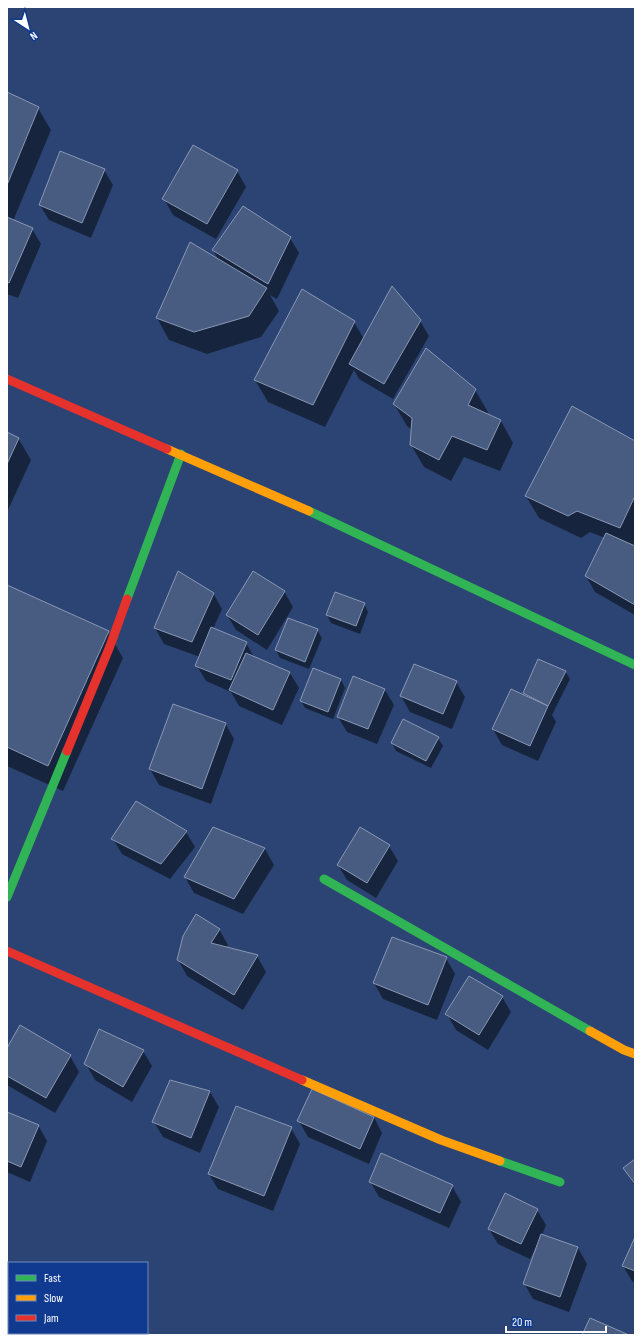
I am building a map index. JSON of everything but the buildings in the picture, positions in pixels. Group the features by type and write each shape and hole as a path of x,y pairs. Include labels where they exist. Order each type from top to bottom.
{"street":[{"path":"7,379 311,512 635,665"},
{"path":"7,897 110,646 181,454"},
{"path":"324,879 624,1050 635,1054"},
{"path":"7,951 441,1140 560,1182"}],"traffic: fast":[{"path":"127,599 181,454"},
{"path":"309,511 635,665"},
{"path":"7,897 67,751"},
{"path":"324,879 590,1031"},
{"path":"500,1161 560,1182"}],"traffic: slow":[{"path":"167,449 309,511"},
{"path":"590,1031 624,1050 635,1054"},
{"path":"302,1080 441,1140 500,1161"}],"traffic: jam":[{"path":"7,379 167,449"},
{"path":"67,751 110,646 127,599"},
{"path":"7,951 302,1080"}]}
